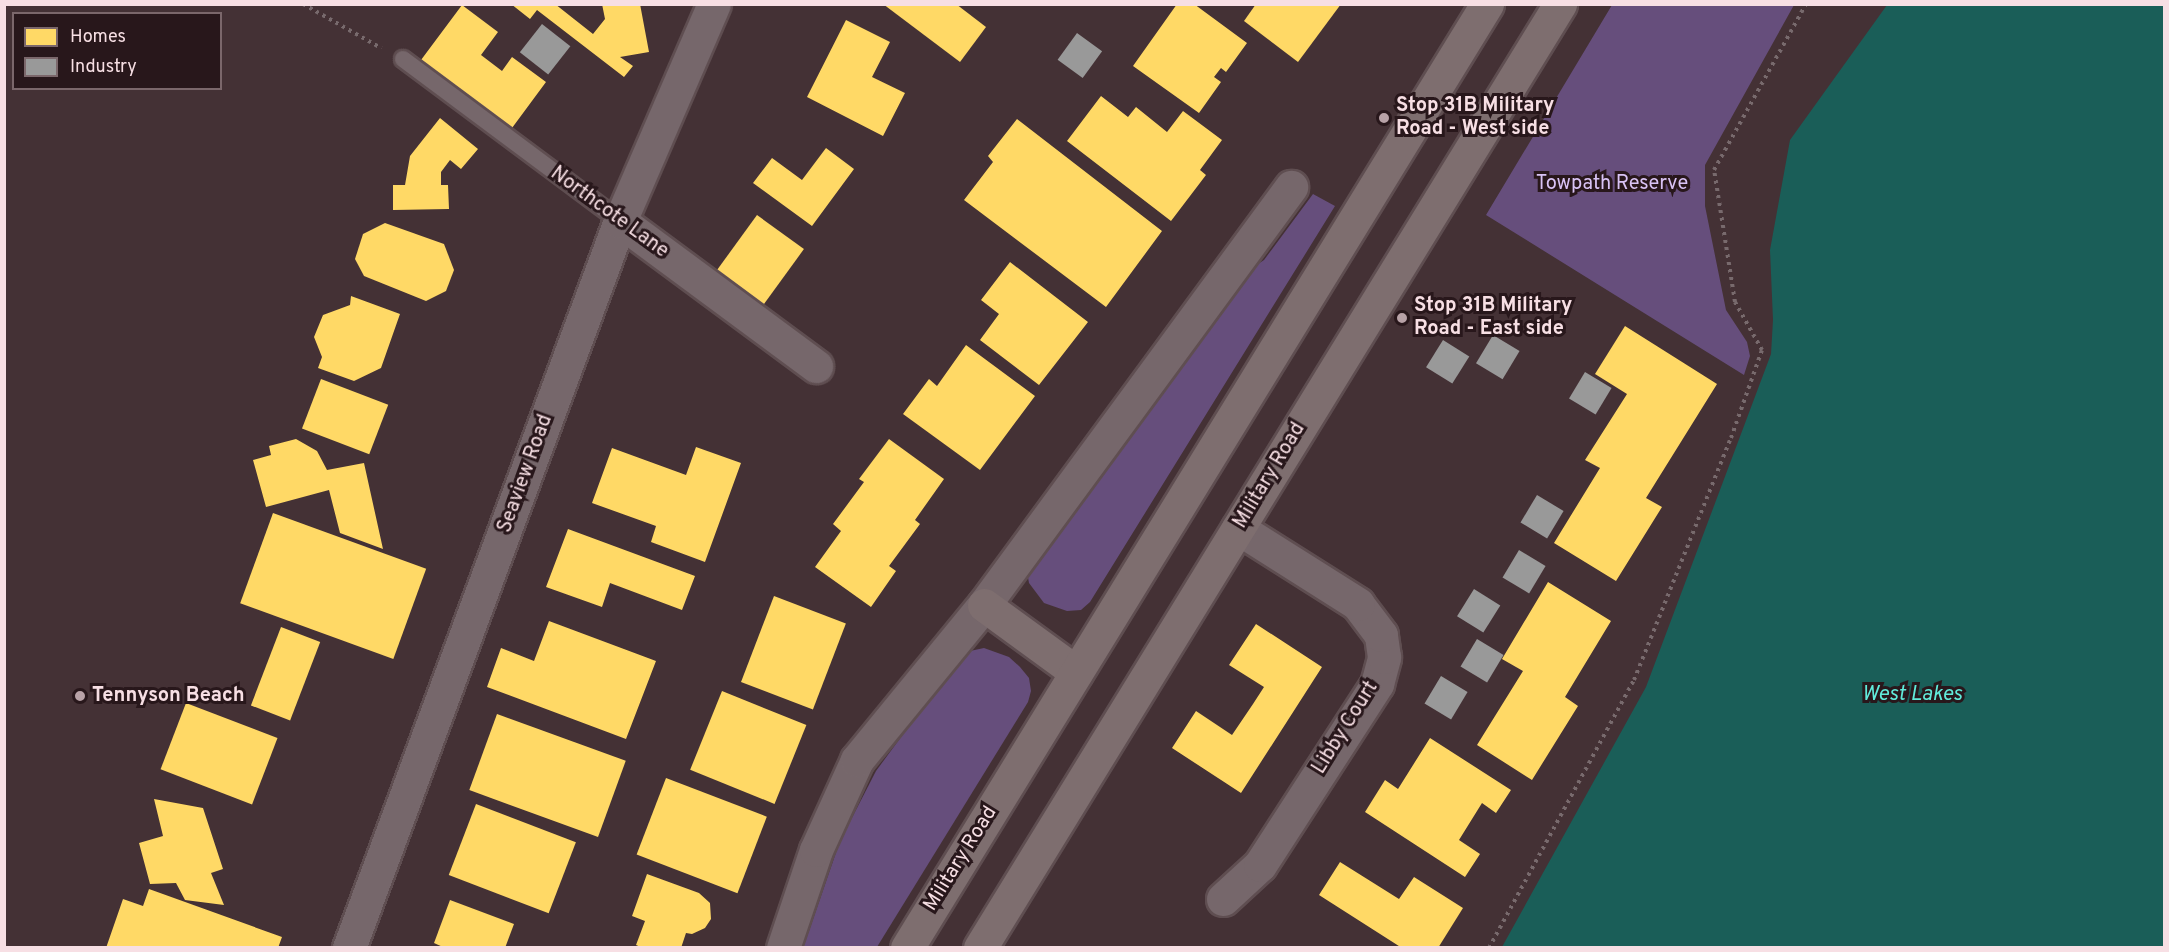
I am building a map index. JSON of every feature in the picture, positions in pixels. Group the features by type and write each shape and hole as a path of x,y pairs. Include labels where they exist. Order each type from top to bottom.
{"main road":[{"name":"Military Road","path":"907,948 1487,4"},
{"name":"Military Road","path":"980,948 1560,4"},
{"path":"984,605 1076,672"}],"street":[{"name":"Seaview Road","path":"348,948 620,221 714,4"},
{"path":"783,948 816,850 857,760 984,605 1291,187"},
{"name":"Northcote Lane","path":"620,221 816,366"},
{"name":"Libby Court","path":"1223,900 1260,865 1377,684 1384,657 1381,635 1358,604 1238,528"}],"lane":[{"name":"Northcote Lane","path":"403,59 620,221"}],"path":[{"path":"303,4 403,59"},
{"path":"1489,948 1634,680 1731,438 1762,350 1735,302 1714,170 1806,4"}],"green space":[{"name":"Towpath Reserve","path":"1612,5 1794,5 1705,165 1705,206 1726,310 1747,342 1750,356 1744,375 1486,215"},
{"path":"1313,194 1335,206 1090,602 1081,610 1067,611 1044,603 1029,583 1027,572 1246,272 1264,260"},
{"path":"984,648 1009,657 1029,678 1031,691 1028,702 877,947 803,948 840,841 876,771 960,657 970,651"}],"water":[{"name":"West Lakes","path":"1887,5 2164,5 2164,947 1502,947 1646,687 1771,354 1773,320 1770,250 1790,140"}],"building: Homes":[{"path":"511,4 555,4 593,34 605,19 602,4 640,4 649,52 620,57 633,66 624,77 537,10 530,19"},
{"path":"883,4 956,4 986,27 960,62"},
{"path":"1177,4 1194,4 1247,43 1226,72 1221,68 1214,77 1221,82 1199,113 1133,66"},
{"path":"1256,4 1341,4 1298,62 1244,21"},
{"path":"462,5 498,32 481,55 502,71 512,57 546,82 512,128 421,60"},
{"path":"846,20 890,42 872,77 905,93 883,136 807,97"},
{"path":"1101,96 1128,117 1136,107 1167,132 1183,111 1222,140 1200,170 1206,175 1171,221 1067,141"},
{"path":"440,118 478,149 461,169 450,160 441,172 441,185 448,185 449,209 393,210 393,185 405,185 410,156"},
{"path":"1017,119 1162,231 1106,307 964,200 993,162 988,156"},
{"path":"826,148 854,169 812,226 753,183 772,158 802,180"},
{"path":"757,215 804,249 762,307 715,273"},
{"path":"385,223 444,244 454,270 446,291 426,301 364,276 355,259 363,234"},
{"path":"1010,262 1088,322 1039,385 980,340 999,314 981,300"},
{"path":"351,296 400,314 381,368 354,381 318,368 322,357 314,337 323,315 350,305"},
{"path":"1625,326 1717,384 1646,498 1662,507 1616,581 1554,543 1600,468 1585,460 1627,394 1595,374"},
{"path":"966,345 1035,396 980,470 903,414 929,379 937,386"},
{"path":"321,379 388,405 369,454 302,428"},
{"path":"296,439 317,451 327,470 364,463 383,549 340,533 329,490 266,507 253,460 271,455 269,446"},
{"path":"889,439 944,479 915,520 920,524 889,566 896,571 871,607 815,567 841,531 833,524 864,482 859,479"},
{"path":"696,447 741,463 705,562 651,542 656,526 592,503 612,448 686,475"},
{"path":"273,513 426,569 393,659 240,603"},
{"path":"568,529 695,576 682,610 610,583 602,607 546,587"},
{"path":"1548,582 1611,621 1565,697 1578,706 1532,780 1477,745 1523,671 1502,659"},
{"path":"774,596 846,624 813,709 741,682"},
{"path":"549,621 656,661 626,739 487,687 501,648 534,661"},
{"path":"1256,624 1322,667 1241,793 1172,748 1196,711 1232,735 1264,687 1229,665"},
{"path":"281,627 320,642 290,720 251,705"},
{"path":"722,691 806,725 775,804 690,770"},
{"path":"186,703 277,738 252,804 161,769"},
{"path":"497,714 626,761 598,837 469,790"},
{"path":"1430,738 1511,790 1496,813 1482,803 1459,840 1480,854 1465,877 1365,812 1385,780 1398,789"},
{"path":"666,778 767,817 737,893 637,855"},
{"path":"154,799 203,808 223,869 211,873 224,905 185,900 176,883 150,884 139,843 163,836"},
{"path":"476,804 576,842 549,913 449,875"},
{"path":"1340,862 1399,899 1414,877 1463,908 1438,948 1402,948 1319,895"},
{"path":"647,874 699,893 710,903 711,919 705,928 692,934 686,933 681,948 643,948 636,945 645,921 632,916"},
{"path":"149,889 282,937 278,948 106,948 123,899 143,906"},
{"path":"450,900 514,924 505,948 445,948 434,943"}],"building: Industry":[{"path":"542,24 570,46 548,75 520,52"},
{"path":"1077,33 1102,51 1083,78 1058,60"},
{"path":"1493,335 1520,351 1503,379 1476,363"},
{"path":"1443,340 1469,356 1452,384 1426,367"},
{"path":"1585,372 1612,388 1596,415 1569,399"},
{"path":"1537,495 1564,511 1547,538 1521,522"},
{"path":"1519,550 1546,566 1529,593 1503,577"},
{"path":"1474,589 1500,605 1483,633 1457,616"},
{"path":"1477,639 1504,655 1487,682 1461,666"},
{"path":"1441,676 1468,692 1451,719 1425,703"}],"place":[{"name":"Stop 31B Military Road - West side","path":"1384,118"},
{"name":"Stop 31B Military Road - East side","path":"1402,318"},
{"name":"Tennyson Beach","path":"80,696"}]}
